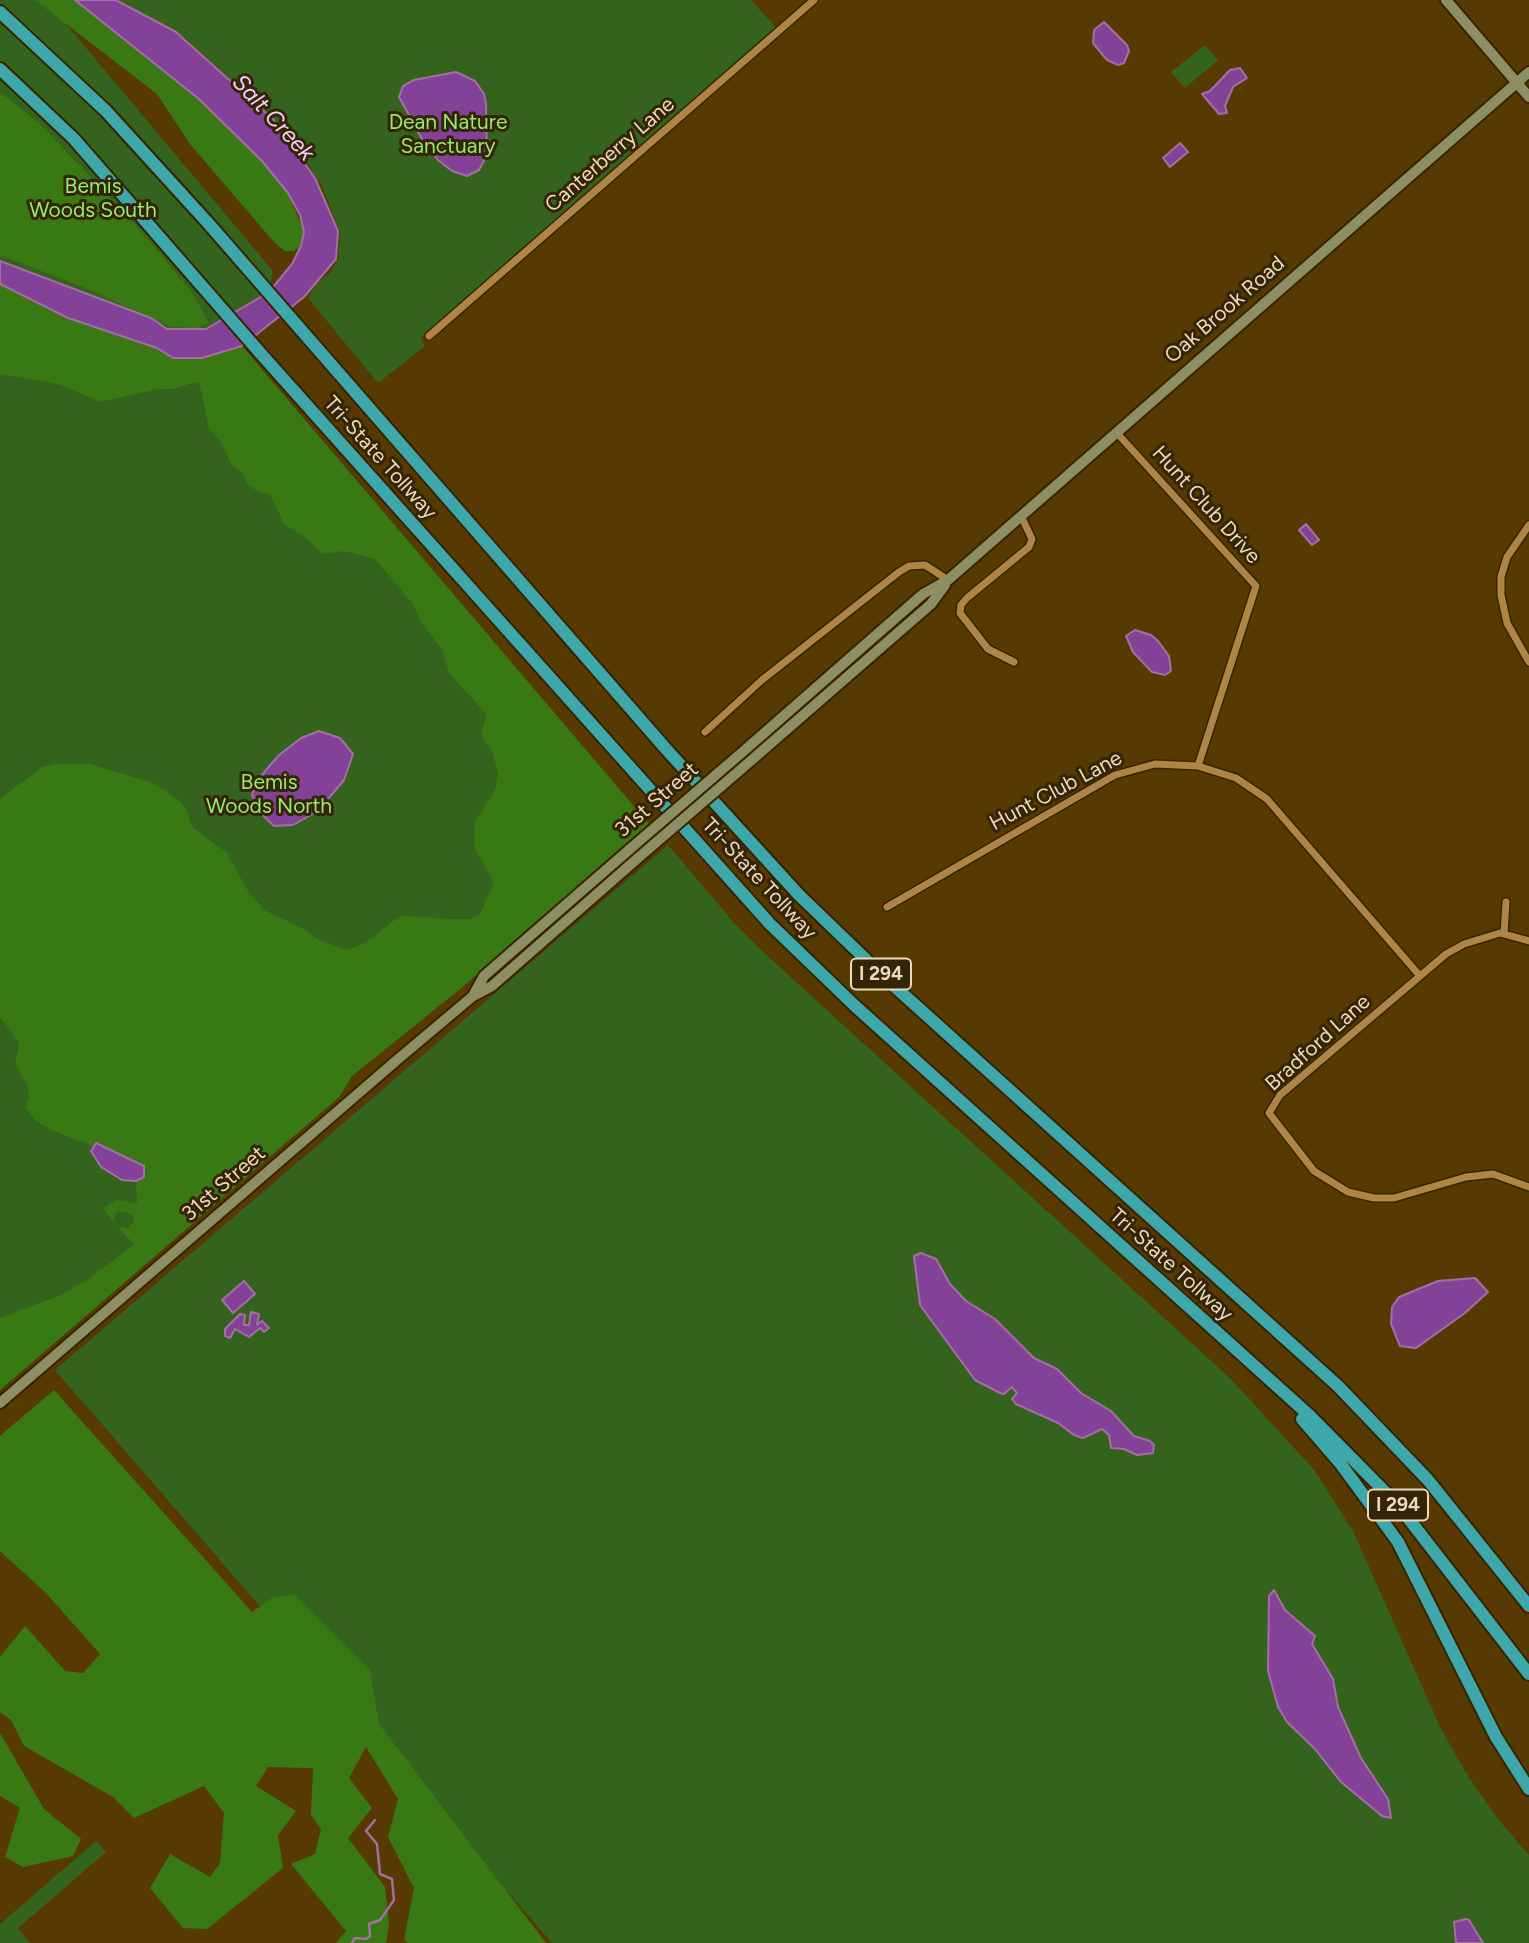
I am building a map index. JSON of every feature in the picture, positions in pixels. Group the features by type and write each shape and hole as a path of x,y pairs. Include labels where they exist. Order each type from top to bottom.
{"highway":[{"name":"Tri-State Tollway","path":"0,12 106,111 296,324 666,749 799,895 883,976 1338,1386 1428,1480 1529,1604"},
{"name":"Tri-State Tollway","path":"0,69 74,139 262,355 770,924 864,1014 1309,1415 1398,1505 1529,1674"},
{"path":"1244,1357 1340,1463 1383,1519 1412,1566 1496,1737 1529,1789"}],"main road":[{"path":"1446,0 1529,97"},
{"name":"Oak Brook Road","path":"750,754 932,604 948,580 1529,72"},
{"name":"31st Street","path":"473,996 484,976 630,849 750,754"},
{"name":"31st Street","path":"0,1403 473,996 492,986 638,858 750,754"}],"street":[{"name":"Canterberry Lane","path":"429,336 814,0"},
{"name":"Hunt Club Drive","path":"1116,432 1256,586 1198,766"},
{"path":"1014,662 988,649 960,613 961,605 967,598 1029,547 1032,539 1021,516"},
{"path":"1529,525 1512,546 1501,577 1502,605 1507,623 1529,662"},
{"path":"705,732 762,680 899,572 918,564 925,565 948,580"},
{"name":"Hunt Club Lane","path":"887,907 1115,775 1155,764 1198,766 1236,779 1267,799 1420,976"},
{"path":"1506,902 1504,934 1529,941"},
{"name":"Bradford Lane","path":"1504,934 1456,948 1280,1095 1269,1113 1314,1171 1348,1192 1374,1198 1394,1198 1465,1177 1493,1174 1529,1187"}],"green space":[{"name":"Bemis Woods South","path":"0,0 46,0 273,271 269,292 206,329 167,329 151,318 0,261"},
{"path":"35,0 75,0 199,99 262,161 288,193 304,232 301,246 294,251 285,251 274,242 190,144 157,94"},
{"name":"Dean Nature Sanctuary","path":"119,0 751,0 777,29 421,337 425,346 378,383 308,298 318,282 331,272 338,259 340,232 322,186 294,143 257,103 185,38"},
{"path":"1205,45 1218,60 1185,88 1171,72"},
{"path":"0,92 40,124 129,217 192,292 209,323 198,328 171,327 83,287 0,255"},
{"name":"Bemis Woods North","path":"0,284 202,358 242,346 649,824 460,989 352,1076 339,1097 0,1390"},
{"path":"0,284 68,318 157,348 173,358 218,354 242,346 649,824 460,989 352,1076 339,1097 0,1390 0,1318 61,1295 89,1279 134,1244 118,1227 128,1228 134,1217 125,1211 118,1212 114,1215 114,1223 100,1204 104,1208 116,1200 137,1203 136,1181 141,1180 144,1166 99,1143 92,1146 52,1130 37,1122 25,1108 29,1096 28,1087 15,1063 19,1047 17,1039 0,1017 0,799 42,767 55,764 91,764 153,783 180,801 192,827 227,853 249,893 266,911 302,928 319,940 347,950 363,944 400,916 471,919 480,914 494,883 474,847 475,822 495,790 498,775 493,754 481,734 487,715 449,673 442,649 420,621 414,605 375,559 344,551 322,554 310,541 284,524 271,496 247,483 242,472 231,464 222,443 209,429 199,381 173,389 159,389 100,402 62,385 0,374"},
{"path":"668,845 735,924 773,961 1231,1379 1315,1471 1353,1531 1441,1729 1466,1773 1497,1818 1529,1855 1529,1943 552,1943 55,1370"},
{"path":"54,1390 252,1612 272,1598 294,1594 370,1670 379,1724 546,1943 408,1943 404,1940 414,1888 388,1837 398,1799 366,1747 349,1778 372,1808 348,1838 385,1887 389,1924 386,1943 336,1943 346,1931 291,1864 315,1854 321,1829 311,1815 313,1768 268,1767 256,1786 296,1811 278,1835 283,1868 207,1929 183,1928 150,1888 170,1854 210,1877 220,1863 224,1813 204,1786 134,1818 113,1797 24,1746 11,1720 0,1712 0,1657 25,1626 65,1671 83,1673 100,1654 47,1594 0,1551 0,1436"},
{"path":"0,1733 44,1809 81,1839 73,1856 23,1867 5,1857 20,1808 0,1796"},
{"path":"96,1841 106,1852 18,1928 30,1943 0,1943 0,1924"}],"shaded area":[{"path":"75,0 116,0 176,32 275,121 315,178 338,231 336,259 304,297 242,346 202,358 173,358 157,348 68,318 0,284 0,261 151,318 167,329 206,329 269,292 292,264 301,246 304,232 300,215 288,193 262,161 199,99"},
{"path":"1104,22 1127,45 1129,51 1124,63 1118,65 1107,60 1093,43 1094,30"},
{"path":"1240,68 1247,78 1233,87 1225,106 1227,113 1219,114 1202,94 1210,91 1230,70"},
{"path":"456,72 475,81 484,94 486,104 487,155 479,170 467,176 452,171 438,160 423,141 399,97 403,86 414,80"},
{"path":"1180,143 1188,152 1170,167 1163,158"},
{"path":"1306,524 1319,540 1312,545 1299,530"},
{"path":"1135,630 1151,635 1158,641 1169,656 1171,671 1165,675 1152,672 1133,652 1126,636"},
{"path":"319,731 340,738 353,754 344,780 318,811 293,825 274,826 257,810 252,794 260,777 279,755 301,738"},
{"path":"96,1143 144,1166 144,1177 136,1181 122,1180 101,1167 91,1151"},
{"path":"921,1253 936,1259 950,1284 966,1301 995,1319 1034,1358 1057,1369 1081,1393 1111,1411 1134,1436 1150,1441 1154,1445 1153,1453 1137,1455 1124,1449 1111,1448 1109,1435 1102,1429 1083,1438 1074,1435 1058,1423 1016,1404 1012,1399 1017,1393 1012,1387 1004,1394 975,1380 920,1305 914,1256"},
{"path":"1475,1278 1488,1292 1465,1313 1416,1348 1400,1346 1391,1324 1392,1307 1399,1297 1438,1281"},
{"path":"244,1281 255,1294 233,1313 222,1300"},
{"path":"251,1312 259,1314 257,1325 262,1321 269,1328 264,1332 260,1328 249,1337 235,1329 230,1338 225,1336 225,1329 240,1314 245,1315 244,1325 249,1325"},
{"path":"1274,1590 1285,1610 1315,1636 1312,1644 1333,1679 1338,1707 1361,1758 1388,1799 1391,1818 1382,1816 1341,1782 1315,1749 1287,1722 1278,1707 1268,1671 1269,1596"},
{"path":"1466,1919 1483,1943 1456,1943 1454,1922"}],"waterway":[{"path":"352,1943 355,1938 366,1939 370,1936 369,1924 380,1920 394,1900 392,1879 380,1874 377,1844 366,1831 375,1820"}],"water label":[{"name":"Salt Creek","path":"273,118"}]}
